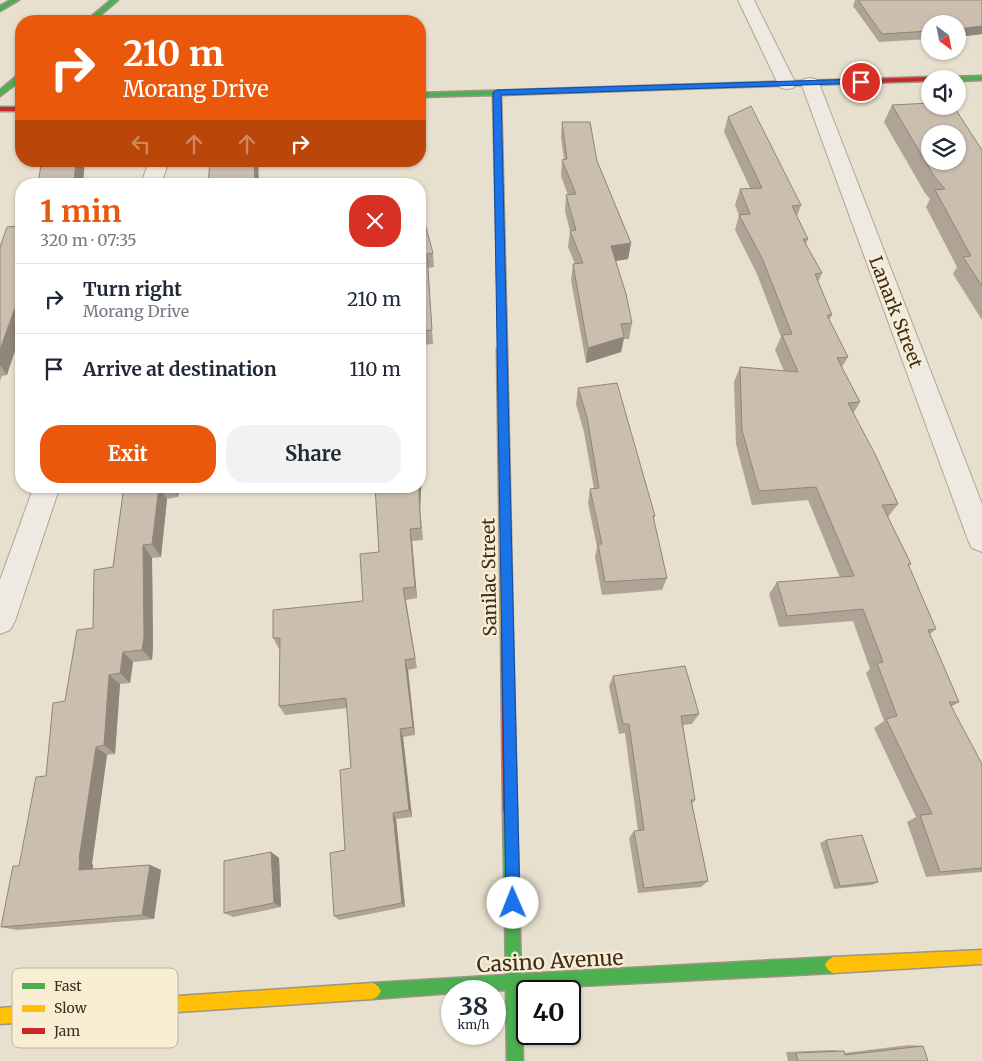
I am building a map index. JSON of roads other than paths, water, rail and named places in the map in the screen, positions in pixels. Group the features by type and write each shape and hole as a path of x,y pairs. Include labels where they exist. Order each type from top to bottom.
{"main road":[{"path":"0,7 7,0"},
{"path":"0,7 16,0"},
{"path":"96,15 115,0"},
{"path":"966,78 982,78"},
{"path":"426,95 921,79"},
{"path":"0,94 15,81"},
{"name":"Sanilac Street","path":"497,92 515,1061"},
{"path":"0,109 15,109"},
{"name":"Casino Avenue","path":"178,1004 515,982 982,957"}],"street":[{"path":"746,0 787,84"},
{"name":"Lanark Street","path":"810,83 982,540"},
{"path":"0,621 44,493"}]}
